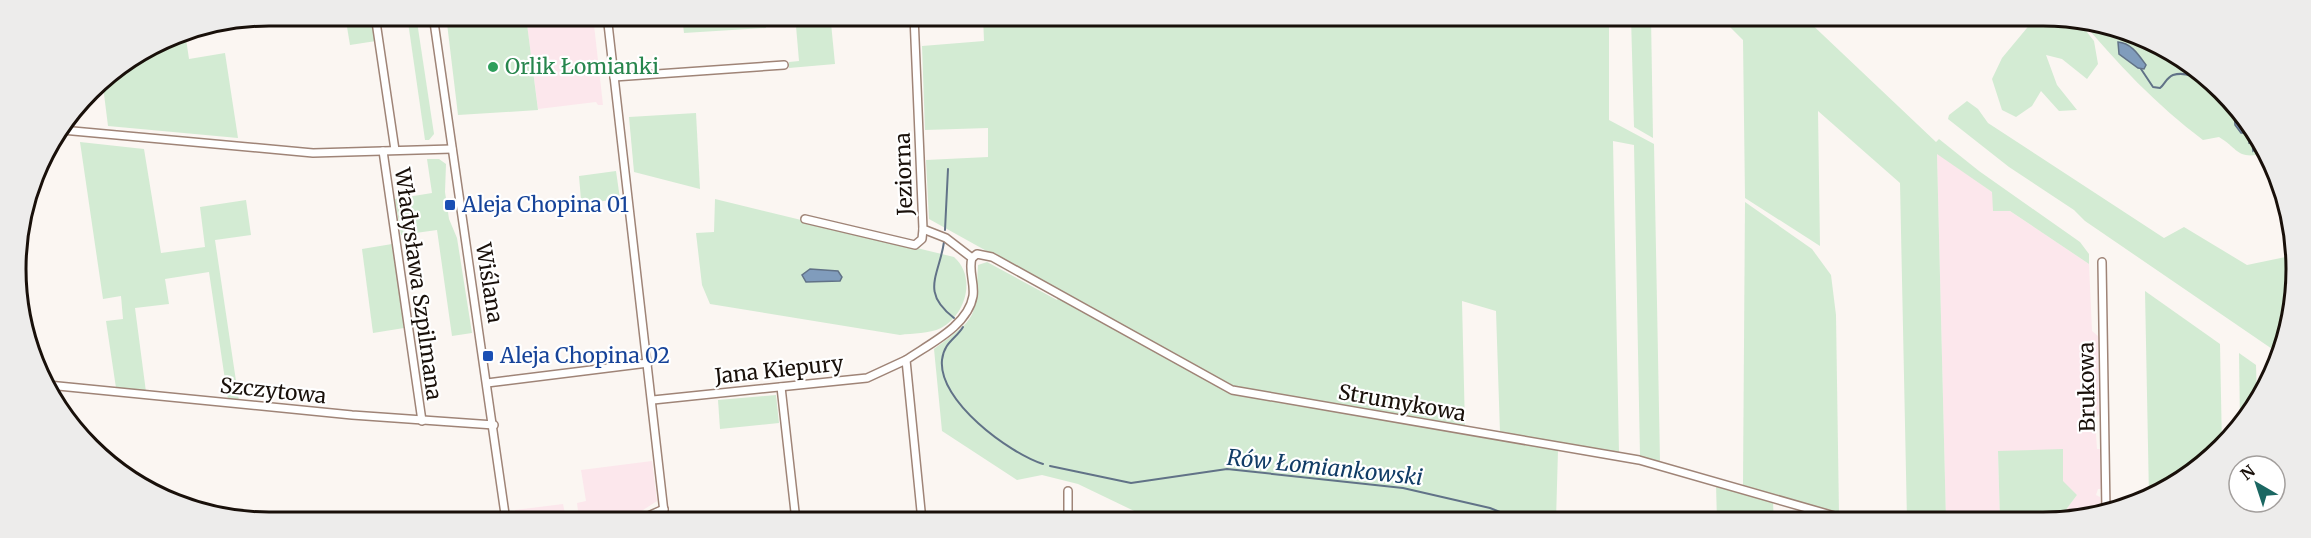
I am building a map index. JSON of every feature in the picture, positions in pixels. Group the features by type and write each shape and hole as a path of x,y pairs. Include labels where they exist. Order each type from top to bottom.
{"street":[{"name":"Władysława Szpilmana","path":"377,26 394,150"},
{"name":"Wiślana","path":"435,26 505,512"},
{"path":"608,26 664,512"},
{"name":"Jeziorna","path":"914,26 923,230 946,238 972,258"},
{"path":"614,77 784,65"},
{"path":"69,131 313,153 452,149"},
{"name":"Władysława Szpilmana","path":"383,151 422,421"},
{"path":"805,219 915,245 922,239 923,230"},
{"name":"Strumykowa","path":"972,258 977,254 992,257 1232,390 1639,460 1821,512"},
{"path":"921,512 906,360 966,316 973,296 972,258"},
{"name":"Brukowa","path":"2102,262 2106,504"},
{"name":"Jana Kiepury","path":"653,400 867,378 906,360"},
{"path":"487,383 648,363"},
{"name":"Szczytowa","path":"55,386 422,421 494,425"},
{"path":"781,387 795,512"},
{"path":"1068,491 1068,512"},
{"path":"657,512 664,509"}],"shaded area":[{"path":"527,26 594,26 603,105 598,105 596,102 538,109"},
{"path":"1937,153 1992,192 2010,211 2089,264 2092,331 2098,336 2099,414 2095,420 2097,449 2101,449 2101,489 2098,489 2096,495 2100,497 2101,505 2065,511 2077,495 1998,452 2000,512 1946,512"},
{"path":"652,461 657,501 640,512 574,512 578,511 577,503 586,501 581,470"},
{"path":"563,504 565,512 515,512 515,510"}],"green space":[{"path":"347,26 374,26 376,41 350,45"},
{"path":"409,26 418,26 434,134 429,140 425,140"},
{"name":"Orlik Łomianki","path":"447,26 527,26 538,110 458,115"},
{"path":"683,26 766,26 766,28 684,33"},
{"path":"796,26 831,26 835,64 789,68 789,62 799,61"},
{"path":"983,26 1609,26 1609,120 1654,144 1660,462 1640,456 1634,145 1613,141 1619,453 1500,433 1496,311 1462,301 1465,428 1233,388 929,219 926,160 988,157 988,128 925,130 922,46 984,41"},
{"path":"1631,26 1651,26 1653,138 1634,127"},
{"path":"1729,26 1814,26 1936,142 1939,139 1979,171 2080,242 2089,254 2089,264 2010,211 1993,211 1992,192 1937,154 1946,512 1907,512 1900,183 1818,111 1820,246 1745,198 1743,40"},
{"path":"2029,26 2058,26 2085,29 2094,41 2098,64 2087,79 2062,59 2046,55 2057,85 2077,110 2059,111 2041,91 2032,106 2016,117 2002,110 1992,79 2002,58"},
{"path":"2090,30 2135,44 2164,58 2190,76 2225,108 2257,155 2243,154 2219,137 2203,140 2169,113"},
{"path":"186,40 189,59 225,53 238,138 108,126 104,90 147,58"},
{"path":"1967,101 1978,109 1988,123 2164,238 2184,227 2247,265 2285,257 2281,317 2272,349 2009,167 1948,119 1949,115"},
{"path":"696,113 700,189 634,172 629,117"},
{"path":"80,142 144,149 161,253 205,247 200,207 246,200 251,235 215,240 239,401 228,400 209,272 165,279 169,304 135,308 146,392 116,388 106,321 123,319 121,296 103,299"},
{"path":"427,159 439,159 446,164 445,192 449,219 457,238 472,333 452,336 437,230 401,235 395,199 432,193"},
{"path":"616,171 620,199 587,203 581,200 579,176"},
{"path":"715,199 954,257 965,274 966,294 962,304 950,322 941,328 900,335 710,304 702,285 696,233 714,232"},
{"path":"1745,202 1812,249 1831,275 1836,315 1839,512 1743,485"},
{"path":"392,244 404,328 373,333 362,249"},
{"path":"987,262 1057,300 1058,296 1231,393 1558,450 1556,512 1136,512 1078,484 1042,475 1017,480 942,431 934,349 959,330 972,315 975,307 978,265"},
{"path":"2145,291 2220,344 2222,433 2190,462 2149,488"},
{"path":"2239,353 2256,365 2257,384 2240,410"},
{"path":"776,395 779,423 720,429 718,400"},
{"path":"2063,449 2063,481 2077,495 2065,511 2000,512 1998,451"},
{"path":"1716,484 1773,503 1774,512 1717,512"}],"water":[{"path":"2118,42 2127,44 2134,50 2146,65 2144,69 2138,68 2119,54"},
{"path":"2235,121 2243,133 2241,133"},
{"path":"810,269 838,271 842,277 840,281 806,282 802,275"}],"waterway":[{"path":"2141,69 2153,87 2160,88 2173,75 2188,75"},
{"path":"945,230 948,169"},
{"name":"Rów Łomiankowski","path":"944,242 934,283 935,291 937,300 954,318"},
{"name":"Rów Łomiankowski","path":"963,327 943,354 944,376 951,392 963,408 995,437 1012,449 1043,464"},
{"name":"Rów Łomiankowski","path":"1050,466 1131,483 1227,469 1403,488 1500,512"}],"place":[{"name":"Orlik Łomianki","path":"493,67"},
{"name":"Aleja Chopina 01","path":"450,205"},
{"name":"Aleja Chopina 02","path":"488,356"}]}
